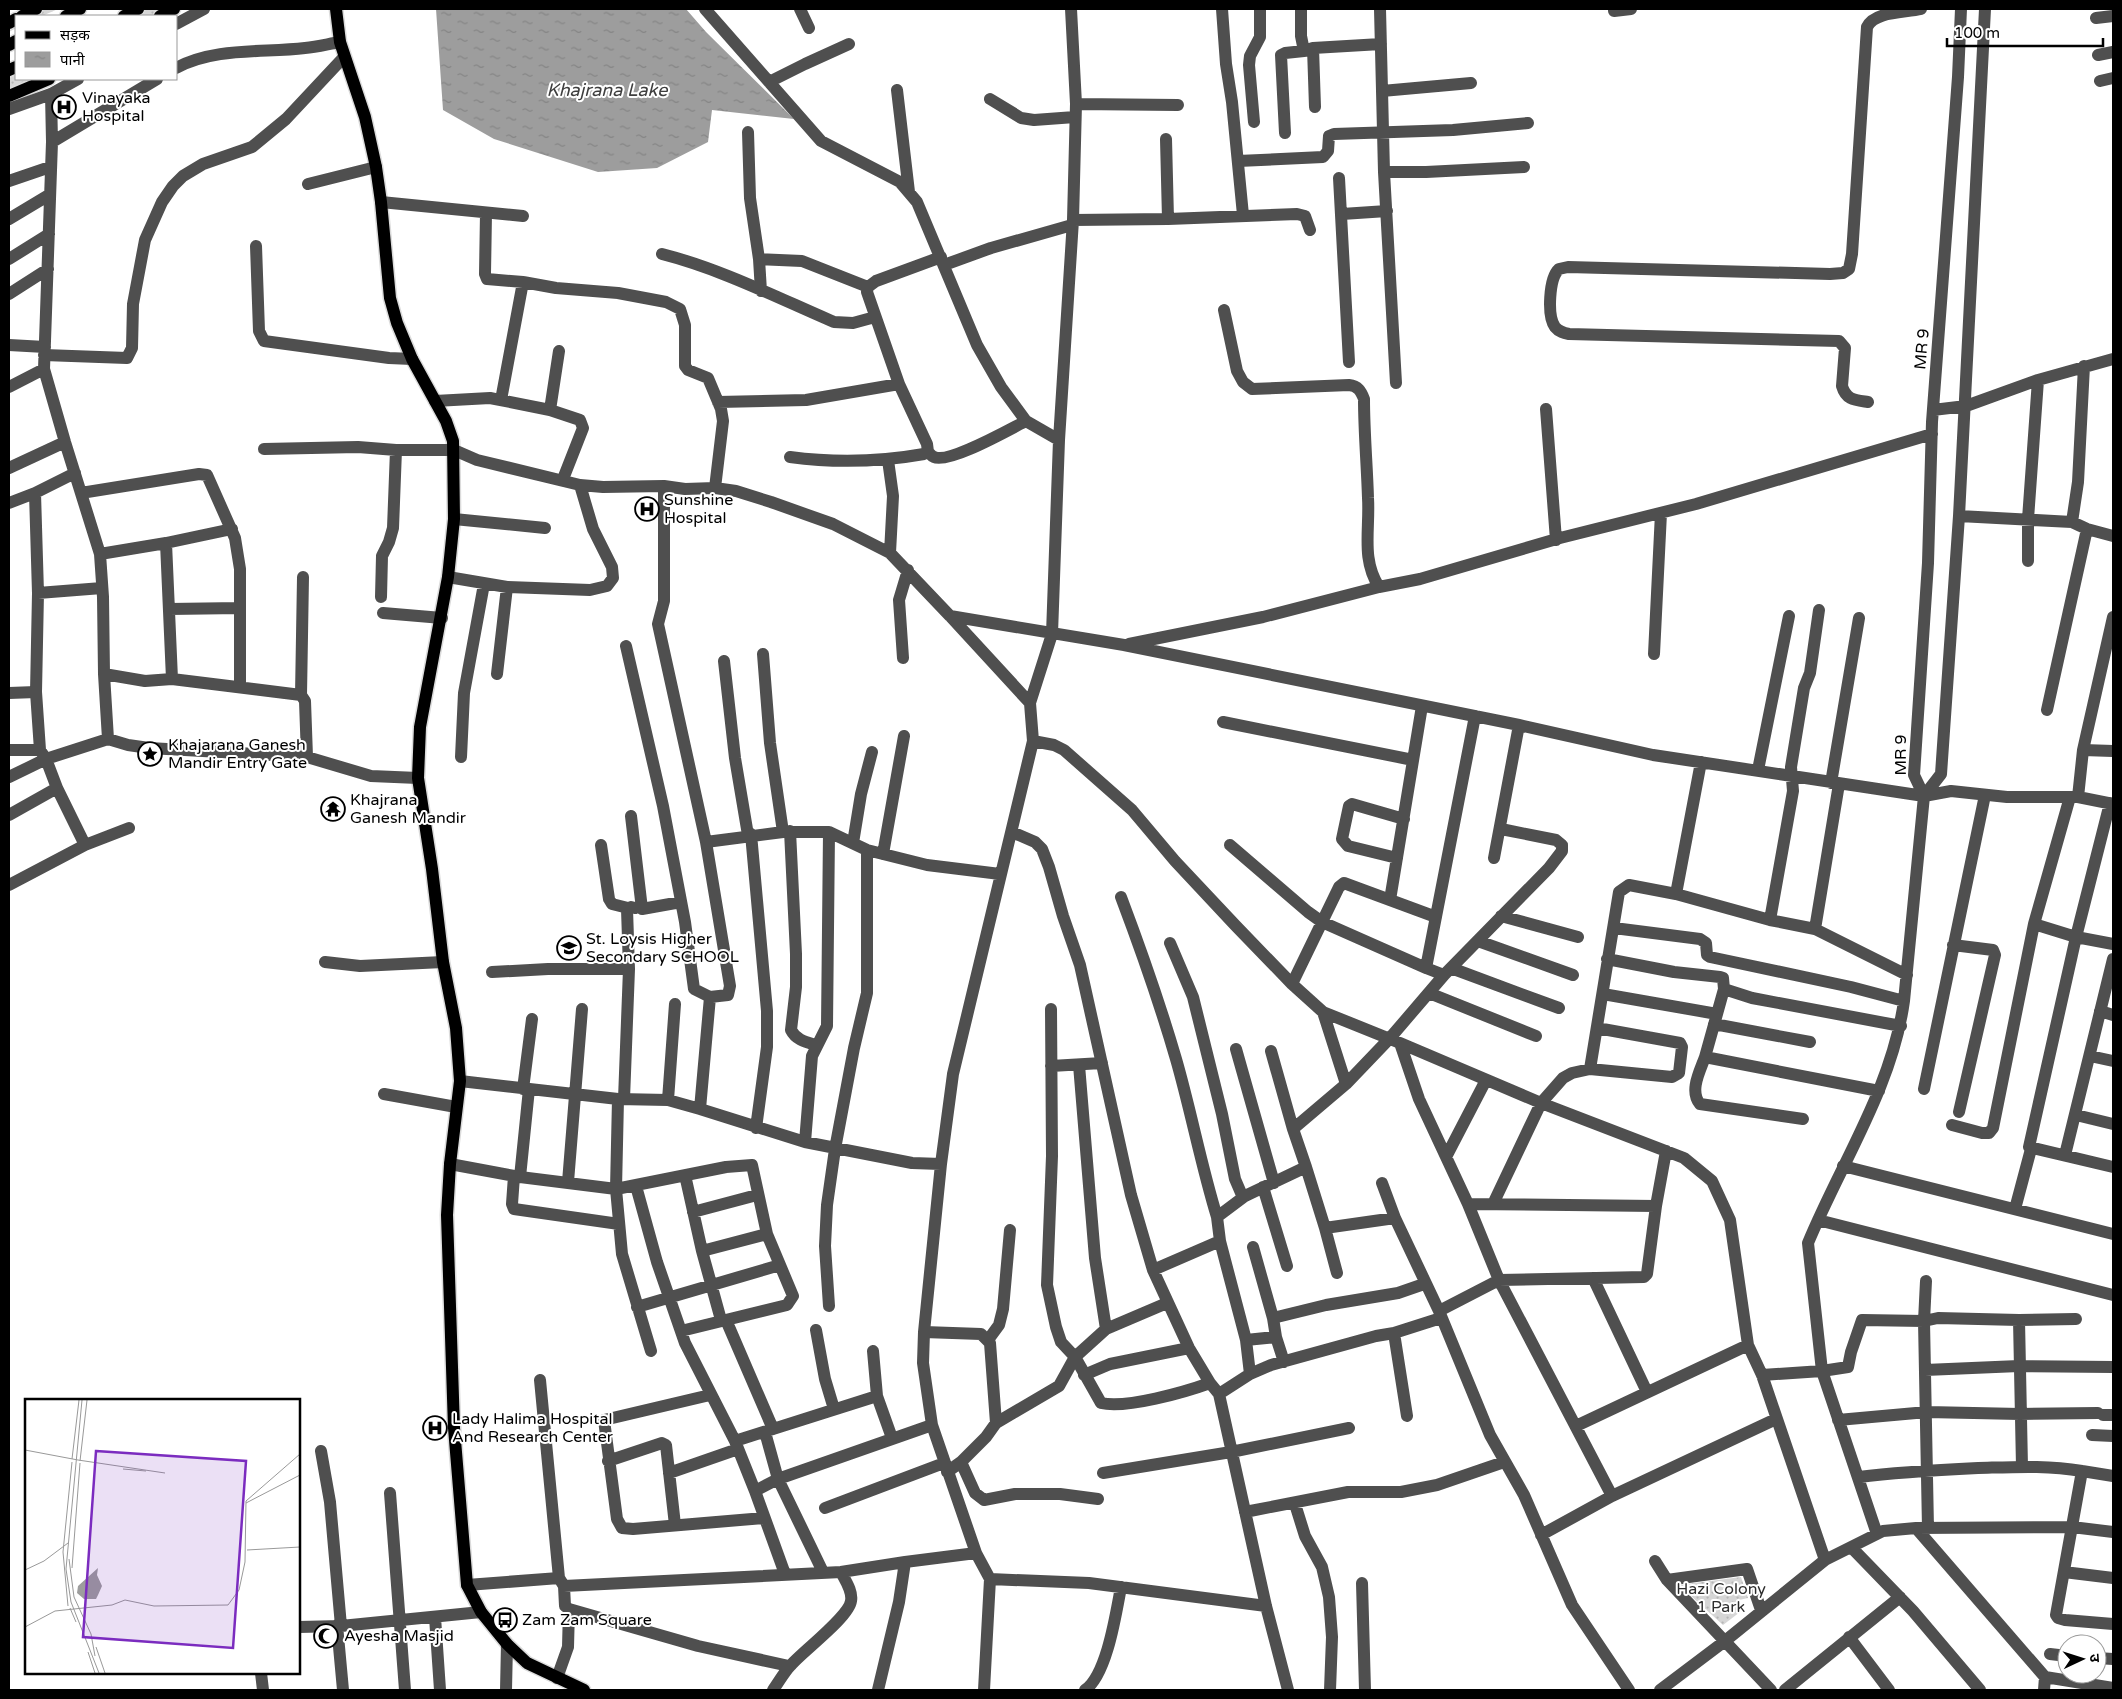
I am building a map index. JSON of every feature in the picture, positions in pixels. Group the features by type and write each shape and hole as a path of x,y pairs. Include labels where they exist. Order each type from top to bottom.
{"main road":[{"path":"24,15 36,9"},
{"path":"68,15 80,9"},
{"path":"126,15 138,9"},
{"path":"162,15 174,9"},
{"path":"336,9 340,42 365,117 376,167 390,298 397,323 412,359 451,434 454,450 454,519 448,577 442,618 420,727 418,778 443,962 456,1028 460,1080 450,1164 447,1215 454,1419 467,1585 481,1612 507,1644 527,1663 584,1690"},
{"path":"9,96 47,80"}],"street":[{"path":"178,23 204,9"},
{"path":"706,9 821,141 900,182 909,192 917,202 977,345 1000,387 1026,421 1059,440"},
{"path":"800,9 809,28"},
{"path":"984,1690 990,1579 976,1553 932,1425 923,1363 924,1332 941,1164 953,1074 1033,741 1030,703 1052,634 1059,440 1073,222 1076,104 1071,9"},
{"path":"1222,9 1226,64 1232,96 1243,214"},
{"path":"1254,122 1248,66 1250,56 1260,37 1260,9"},
{"path":"1301,9 1301,36 1309,50 1315,107"},
{"path":"1380,9 1384,172 1396,383"},
{"path":"1614,9 1631,9"},
{"path":"1868,402 1853,400 1847,397 1844,392 1842,386 1845,348 1839,341 1570,334 1560,332 1555,327 1550,308 1552,279 1558,269 1568,267 1830,274 1842,273 1849,269 1852,254 1867,27 1870,20 1879,17 1921,9"},
{"name":"MR 9","path":"1961,9 1933,410 1928,563 1914,775 1924,796 1941,774 1966,406 1985,9"},
{"path":"2096,18 2113,16"},
{"path":"178,67 201,58 225,54 304,48 340,42"},
{"path":"769,82 849,44"},
{"path":"1285,133 1281,56 1285,53 1309,50 1381,44"},
{"path":"2098,54 2113,52"},
{"path":"9,345 45,351 127,358 132,348 133,304 145,240 162,202 173,186 183,176 203,164 252,147 286,119 344,57"},
{"path":"2100,81 2113,78"},
{"path":"9,109 51,94 76,80"},
{"path":"52,142 155,80"},
{"path":"1382,91 1471,83"},
{"path":"897,90 909,192"},
{"path":"51,94 52,142 44,369 64,442 100,554 108,738"},
{"path":"990,99 1021,118 1034,120 1075,117"},
{"path":"1076,104 1178,105"},
{"path":"1238,161 1323,157 1327,153 1328,138 1331,135 1383,134 1528,123"},
{"path":"748,132 750,198 760,259 761,291"},
{"path":"1166,139 1168,219"},
{"path":"9,182 50,167"},
{"path":"308,184 376,167"},
{"path":"1384,172 1524,167"},
{"path":"1339,178 1349,362"},
{"path":"9,219 50,195"},
{"path":"381,202 523,216"},
{"path":"1342,214 1387,211"},
{"path":"486,213 486,278 556,288 618,293 674,304 680,309 683,315 686,368 706,376 718,402 723,422 715,488"},
{"path":"868,287 876,281 1073,222 1243,214 1302,214 1307,219 1310,230"},
{"path":"9,259 49,234"},
{"path":"256,246 259,332 264,341 389,358 412,359"},
{"path":"662,254 684,259 834,322 853,323 875,317"},
{"path":"760,259 802,261 868,287"},
{"path":"9,294 48,270"},
{"path":"502,400 523,282"},
{"path":"868,287 868,297 899,384 927,444 928,452 934,457 944,458 1026,421"},
{"path":"1224,310 1237,371 1243,382 1252,389 1349,385 1355,386 1361,392 1364,399 1369,501 1366,548 1374,579 1379,588"},
{"path":"550,410 559,351"},
{"path":"1933,410 1966,406 2038,380 2113,358"},
{"path":"2072,522 2078,482 2084,366"},
{"path":"9,387 44,369"},
{"path":"2028,561 2028,518 2038,380"},
{"path":"718,402 806,400 899,384"},
{"path":"435,401 490,398 550,410 580,420 583,425 563,479"},
{"path":"1546,409 1556,540"},
{"path":"1124,645 1262,617 1420,579 1556,540 1661,513 1932,434"},
{"path":"9,468 64,442"},
{"path":"264,449 358,446 396,450 454,450 477,460 563,479 580,485 603,487 664,486 685,489 715,488 736,491 762,499 833,524 890,553 908,570 1030,703"},
{"path":"381,597 382,556 393,528 396,450"},
{"path":"790,457 827,462 888,460 928,452"},
{"path":"888,460 894,504 890,553"},
{"path":"9,503 35,493 75,473"},
{"path":"81,494 200,474 207,475 232,529 240,569 240,686"},
{"path":"448,577 507,587 590,590 607,586 613,578 612,567 593,529 580,485"},
{"path":"626,646 663,806 681,902 694,989 710,997 728,995 730,986 706,842 658,624 664,601 664,486"},
{"path":"35,493 38,593 36,692 43,754 57,788 85,845"},
{"path":"1654,654 1661,513"},
{"path":"1959,516 2028,518 2072,522 2087,529 2113,536"},
{"path":"454,519 545,528"},
{"path":"100,554 232,529"},
{"path":"2047,710 2087,529"},
{"path":"166,543 172,679"},
{"path":"903,658 899,613 901,591 908,570"},
{"path":"303,577 301,695 306,707 307,756"},
{"path":"461,757 464,692 484,584"},
{"path":"497,674 507,587"},
{"path":"38,593 102,588"},
{"path":"169,608 240,608"},
{"path":"1770,920 1793,791 1790,776 1804,688 1812,659 1819,610"},
{"path":"383,613 442,618"},
{"path":"950,616 1124,645 1519,725 1636,751 1701,762 1924,796 1951,791 2008,797 2074,797 2112,803 2076,937 2030,1134 2029,1145 2031,1149 2015,1209"},
{"path":"1758,770 1789,616"},
{"path":"1952,1125 1982,1133 1989,1132 1992,1128 2034,924 2074,797 2113,617"},
{"path":"1815,930 1858,618"},
{"path":"763,654 770,743 786,832 796,954 796,987 791,1030 793,1035 816,1045"},
{"path":"724,661 735,758 750,835 767,1010 767,1047 756,1128"},
{"path":"104,674 145,681 172,679 301,695"},
{"path":"9,693 36,692"},
{"path":"1390,900 1422,706"},
{"path":"1426,968 1475,716"},
{"path":"1224,722 1413,760"},
{"path":"1494,858 1519,725"},
{"path":"884,854 904,736"},
{"path":"9,777 43,754 108,738 128,745 149,748 307,756 371,776 418,778"},
{"path":"1033,741 1054,745 1064,750 1132,810 1175,861 1292,984 1323,1012 1395,1040 1541,1103 1684,1158 1712,1181 1730,1220 1748,1344 1762,1375 1825,1560"},
{"path":"9,750 43,754"},
{"path":"2083,750 2113,751"},
{"path":"853,843 861,794 872,752"},
{"path":"1676,894 1701,762"},
{"path":"9,814 57,788"},
{"path":"1924,1089 1985,794"},
{"path":"1878,1534 1822,1371 1808,1243 1879,1091 1901,1026 1924,796"},
{"path":"1397,858 1348,846 1342,838 1349,806 1352,804 1404,819"},
{"path":"631,816 642,909"},
{"path":"9,885 85,845 129,828"},
{"path":"1294,1129 1395,1040 1429,992 1549,868 1562,851 1562,845 1556,840 1500,829"},
{"path":"706,842 786,832 829,832 867,850 927,865 1000,874"},
{"path":"804,1142 812,1056 827,1026 829,832"},
{"path":"1012,832 1035,842 1042,849 1080,965 1131,1195 1153,1270 1189,1348 1210,1383 1219,1394 1266,1606 1288,1690"},
{"path":"601,845 609,900 612,904 642,909 681,902"},
{"path":"1230,845 1322,922 1426,968 1448,971 1559,1008"},
{"path":"829,1306 825,1246 827,1205 835,1149 854,1048 867,993 867,850"},
{"path":"1292,984 1340,885 1344,883 1436,917"},
{"path":"1590,1069 1619,892 1624,887 1629,886 1676,894 1770,920 1815,930 1906,974"},
{"path":"1121,897 1149,972 1176,1059 1197,1137 1202,1170 1217,1217 1220,1241 1246,1340 1250,1374"},
{"path":"628,908 629,969 616,1189 622,1254 651,1351"},
{"path":"1502,916 1578,937"},
{"path":"2034,924 2076,937 2113,944"},
{"path":"1614,928 1700,939 1706,943 1707,955 1710,957 1851,987 1904,1001"},
{"path":"1478,941 1573,975"},
{"path":"1170,943 1192,997 1218,1094 1235,1179 1241,1194 1245,1196"},
{"path":"1953,945 1993,950 1996,955 1959,1112"},
{"path":"1607,959 1674,972 1723,978 1724,989 1696,1086 1696,1099 1700,1104 1803,1119"},
{"path":"2065,1155 2113,959"},
{"path":"325,962 360,966 443,962"},
{"path":"492,972 629,969"},
{"path":"1724,989 1752,998 1901,1026"},
{"path":"1429,992 1536,1036"},
{"path":"1603,994 1810,1042"},
{"path":"700,1108 710,997"},
{"path":"668,1100 675,1004"},
{"path":"568,1182 582,1008"},
{"path":"1051,1008 1052,1156 1047,1285 1061,1342 1075,1357 1101,1403 1111,1406 1191,1390 1210,1383"},
{"path":"2100,1011 2113,1015"},
{"path":"1323,1012 1346,1084"},
{"path":"532,1020 517,1176 512,1204 514,1209 619,1224"},
{"path":"1493,1204 1541,1103 1563,1078 1572,1073 1590,1069 1672,1077 1679,1074 1682,1047 1680,1043 1597,1028"},
{"path":"1395,1040 1419,1098 1468,1204 1499,1280 1612,1496"},
{"path":"1236,1049 1288,1266"},
{"path":"1271,1051 1337,1273"},
{"path":"2090,1056 2113,1061"},
{"path":"1705,1057 1879,1091"},
{"path":"1051,1066 1102,1063"},
{"path":"1079,1065 1095,1258 1106,1329"},
{"path":"460,1080 621,1099 668,1100 700,1108 756,1128 804,1142 912,1163 941,1164"},
{"path":"1446,1157 1486,1080"},
{"path":"384,1094 456,1107"},
{"path":"2076,1115 2113,1124"},
{"path":"2031,1149 2113,1167"},
{"path":"1219,1394 1250,1374 1284,1362 1376,1336 1394,1333 1440,1315 1499,1280 1642,1277 1647,1274 1666,1151"},
{"path":"450,1164 517,1176 616,1189 726,1167 752,1165 767,1234 793,1296 787,1304 681,1331"},
{"path":"1843,1166 2113,1234"},
{"path":"1217,1217 1245,1196 1306,1167"},
{"path":"685,1175 711,1286 723,1320 769,1430 778,1480 823,1572"},
{"path":"1382,1183 1395,1218 1440,1315 1490,1435 1524,1495 1572,1605 1629,1690"},
{"path":"636,1186 657,1262 681,1331 710,1395 736,1445 785,1574"},
{"path":"693,1212 758,1194"},
{"path":"1468,1204 1656,1206"},
{"path":"1325,1228 1395,1218"},
{"path":"1818,1220 2113,1295"},
{"path":"988,1340 999,1325 1003,1310 1010,1230"},
{"path":"702,1251 767,1234"},
{"path":"1153,1270 1220,1241"},
{"path":"1253,1247 1284,1362"},
{"path":"637,1307 669,1296 711,1286 780,1265"},
{"path":"1592,1278 1647,1392"},
{"path":"1926,1281 1924,1321 1928,1471 1922,1528 2044,1677 2044,1690"},
{"path":"1273,1318 1398,1293 1424,1284"},
{"path":"825,1508 961,1462 986,1437 996,1423 1059,1386 1075,1357 1106,1329 1167,1303"},
{"path":"1762,1375 1822,1371 1848,1367 1862,1320 1924,1321 1938,1318 2076,1319"},
{"path":"2018,1320 2022,1467"},
{"path":"816,1330 825,1379 834,1409"},
{"path":"924,1332 981,1334 988,1340 990,1344 996,1423"},
{"path":"1394,1333 1407,1416"},
{"path":"1246,1340 1276,1337"},
{"path":"1576,1426 1748,1344"},
{"path":"1084,1375 1110,1364 1189,1348"},
{"path":"873,1350 877,1396 892,1438"},
{"path":"1925,1370 2019,1366 2113,1367"},
{"path":"540,1380 565,1606 569,1609 698,1646 789,1666"},
{"path":"710,1395 658,1409 606,1418 604,1420 617,1519 622,1528 764,1518"},
{"path":"670,1473 769,1430 877,1396"},
{"path":"1838,1420 1926,1412 2105,1414"},
{"path":"1541,1535 1612,1496 1776,1419"},
{"path":"755,1491 778,1480 932,1425"},
{"path":"1103,1473 1231,1452 1349,1428"},
{"path":"2092,1435 2113,1436"},
{"path":"608,1461 664,1443 666,1445 670,1473 675,1525"},
{"path":"321,1451 330,1502 343,1690"},
{"path":"961,1462 975,1493 984,1500 1015,1494 1060,1494 1098,1499"},
{"path":"1245,1512 1295,1504 1348,1492 1400,1492 1437,1485 1504,1462"},
{"path":"1859,1477 1928,1471 2050,1466 2113,1476"},
{"path":"2082,1471 2056,1615 2058,1618 2113,1624"},
{"path":"390,1493 406,1690"},
{"path":"1295,1504 1305,1536 1322,1567 1329,1597 1332,1637 1330,1690"},
{"path":"1660,1690 1825,1560 1892,1529 2072,1528 2113,1532"},
{"path":"1851,1547 1900,1597 1980,1690"},
{"path":"467,1585 841,1572 976,1553"},
{"path":"878,1690 899,1602 905,1562"},
{"path":"1655,1562 1667,1580 1770,1690"},
{"path":"1667,1580 1747,1569 1762,1610"},
{"path":"773,1690 789,1666 840,1618 848,1608 852,1600 841,1572"},
{"path":"2064,1572 2113,1578"},
{"path":"990,1579 1090,1583 1266,1606"},
{"path":"1362,1583 1365,1690"},
{"path":"1085,1690 1092,1686 1109,1644 1121,1587"},
{"path":"1785,1690 1900,1597"},
{"path":"557,1678 568,1646 569,1609"},
{"path":"300,1628 435,1618 481,1612"},
{"path":"435,1618 440,1690"},
{"path":"1849,1637 1889,1690"},
{"path":"506,1690 507,1644"},
{"path":"2050,1654 2057,1655"},
{"path":"261,1674 263,1690"},
{"path":"2044,1677 2113,1688"}],"green space":[{"path":"21,9 58,9 44,15 15,15 15,29 9,32 9,15"},
{"path":"145,9 172,9 175,15 134,15"},
{"path":"15,75 15,80 50,80 9,99 9,78"},
{"name":"Hazi Colony 1 Park","path":"1741,1577 1748,1598 1739,1600 1744,1609 1723,1625 1679,1585"}],"water":[{"name":"Khajrana Lake","path":"436,9 686,9 706,32 794,119 712,110 708,142 657,168 598,172 494,139 443,110"}],"place":[{"name":"Vinayaka Hospital","path":"64,107"},
{"name":"Sunshine Hospital","path":"647,509"},
{"name":"Khajarana Ganesh Mandir Entry Gate","path":"150,754"},
{"name":"Khajrana Ganesh Mandir","path":"333,809"},
{"name":"St. Loysis Higher Secondary SCHOOL","path":"569,948"},
{"name":"Lady Halima Hospital And Research Center","path":"435,1428"},
{"name":"Zam Zam Square","path":"505,1620"},
{"name":"Ayesha Masjid","path":"326,1636"}]}
